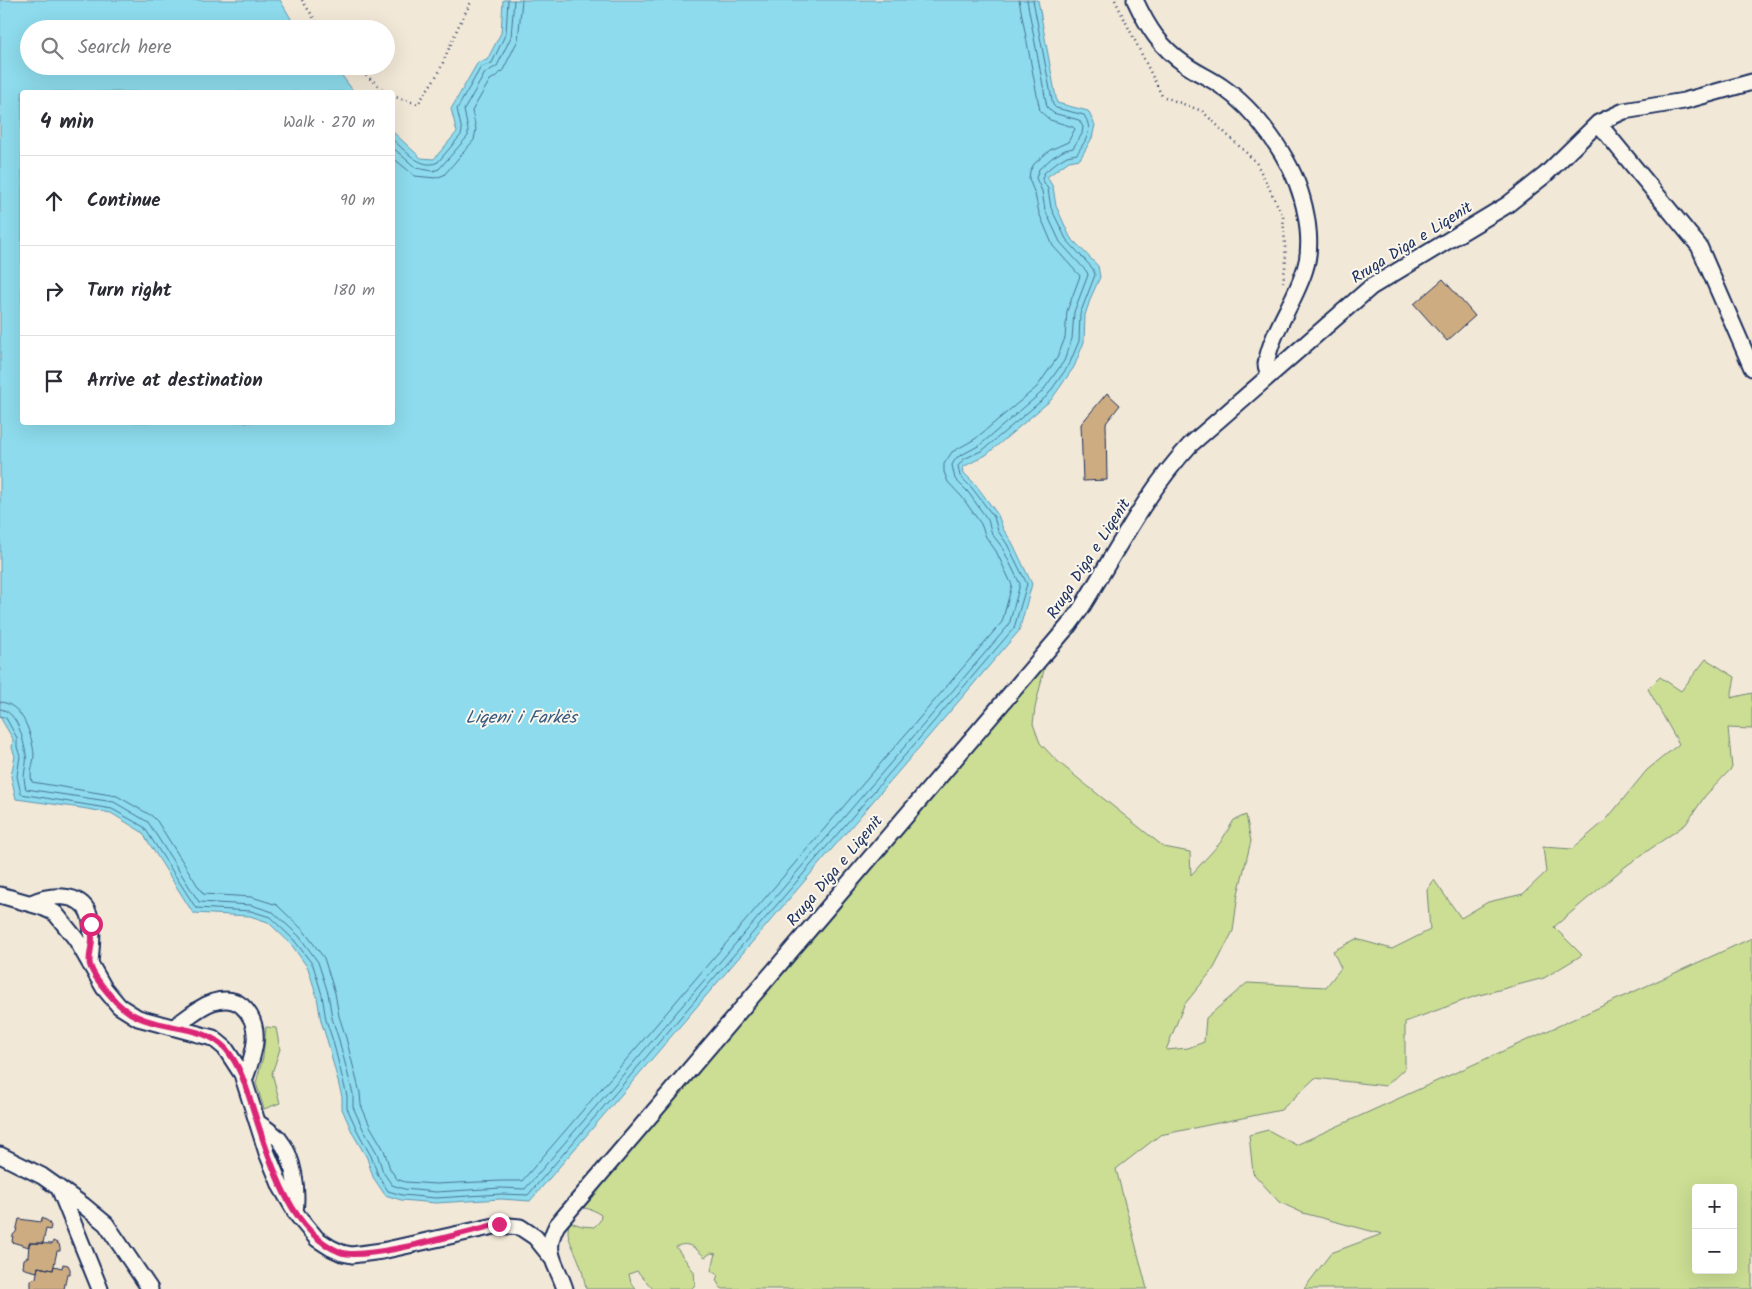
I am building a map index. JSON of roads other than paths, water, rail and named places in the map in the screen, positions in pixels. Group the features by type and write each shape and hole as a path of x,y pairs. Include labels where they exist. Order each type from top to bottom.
{"street":[{"path":"1136,0 1145,21 1156,38 1185,65 1222,87 1247,108 1266,130 1285,157 1302,197 1307,222 1308,250 1306,268 1277,333 1266,366 1269,374"},
{"name":"Rruga Diga e Liqenit","path":"565,1289 554,1262 550,1244 551,1236 557,1225 1069,625 1157,484 1190,445 1269,374 1371,287 1507,205 1545,175 1598,123 1624,112 1684,101 1752,82"},
{"path":"1598,123 1699,246 1752,368"},
{"path":"0,895 31,903 55,913 76,939 104,988 119,1006 138,1018 213,1038 225,1048 242,1074 257,1122 280,1141 287,1153 298,1194 295,1212 317,1238 342,1253 352,1255 382,1252 499,1224 520,1227 535,1237 554,1262"},
{"path":"31,903 41,898 54,896 69,898 81,904 88,912 91,924 90,964"},
{"path":"174,1027 212,1002 225,1000 237,1002 254,1021 254,1056 244,1081"},
{"path":"0,1155 42,1176 106,1224 150,1289"},
{"path":"59,1188 100,1289"}],"water":[{"name":"Liqeni i Farkës","path":"0,0 280,0 292,20 20,20 20,75 342,75 353,90 20,90 20,425 395,425 395,134 421,158 434,159 457,132 451,109 478,62 487,60 501,33 503,0 1038,0 1057,103 1088,111 1095,125 1092,138 1080,159 1069,161 1047,177 1053,187 1056,206 1070,237 1098,266 1100,277 1085,315 1084,342 1074,367 1051,400 986,455 963,467 964,473 976,485 998,515 1003,529 1012,542 1032,584 1019,631 530,1201 501,1199 436,1203 401,1200 385,1195 373,1177 367,1158 353,1134 342,1109 342,1097 321,1021 317,997 308,968 291,944 268,922 250,916 193,913 142,832 111,813 16,799 11,776 15,756 12,748 13,739 0,717"}]}
